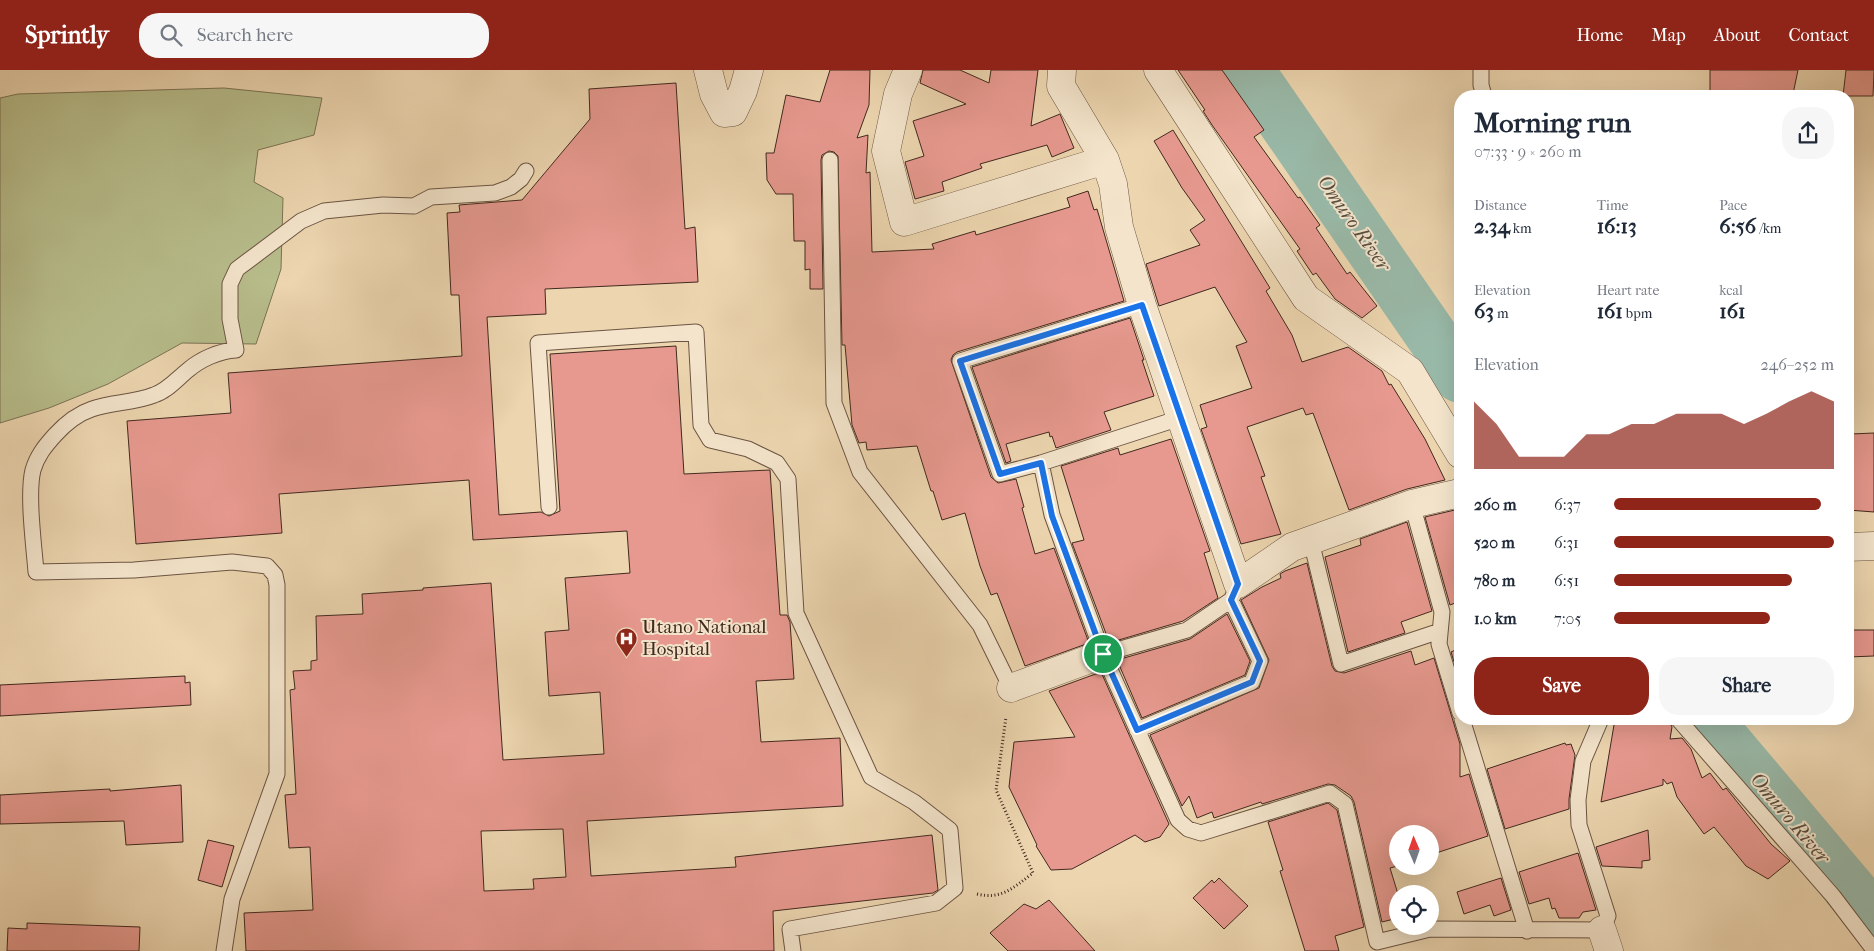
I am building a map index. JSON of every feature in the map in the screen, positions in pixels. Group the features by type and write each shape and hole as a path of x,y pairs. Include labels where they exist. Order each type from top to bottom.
{"street":[{"path":"708,70 714,94 724,113 733,112 743,91 749,70"},
{"path":"908,70 898,94 886,152 904,222 1105,160"},
{"path":"1062,70 1061,86 1105,160 1114,184 1119,227 1142,305 1235,592 1292,547 1412,504 1454,495"},
{"path":"1158,70 1306,298 1410,370 1454,444"},
{"path":"1854,547 1874,546"},
{"path":"1011,688 1103,654"}],"lane":[{"path":"1481,70 1482,90"},
{"path":"830,160 834,403 860,472 980,626 1011,688"},
{"path":"224,951 232,899 277,774 277,585 274,575 266,566 232,562 134,570 36,572 31,495 33,471 41,451 66,423 90,409 117,402 138,401 156,395 190,368 208,358 226,351 236,350 230,319 230,284 237,269 301,221 324,211 384,205 414,206 431,197 495,192 511,187 521,179 526,171"},
{"path":"1142,305 960,361 1000,474 1041,463 1180,418"},
{"path":"548,507 538,343 696,332 701,425 710,440 748,449 777,463 788,479 796,613 871,777 914,802 950,830 955,888 936,903 790,929 793,951"},
{"path":"1041,463 1052,516 1103,654 1178,820 1188,829 1202,833 1330,793 1345,804 1377,942 1430,929 1526,931 1606,941 1608,916 1579,825 1578,800 1583,761 1598,725"},
{"path":"1412,504 1442,612 1439,644 1454,693"},
{"path":"1311,541 1341,664 1440,631"},
{"path":"1103,654 1187,630 1235,592 1260,661 1252,682 1137,730"},
{"path":"1464,725 1526,931"},
{"path":"1683,725 1833,896 1874,950"}],"path":[{"path":"955,888 989,896 1006,893 1034,873 996,790 1002,745"}],"green space":[{"path":"224,88 322,98 314,135 258,150 254,182 283,198 281,269 256,344 182,343 108,384 49,408 0,423 0,98 18,94"}],"building":[{"path":"830,70 870,70 869,105 857,138 868,135 866,173 870,172 872,252 934,249 932,244 975,231 976,235 1070,207 1067,198 1088,191 1094,210 1097,209 1124,301 957,352 951,360 991,477 998,483 1016,479 1035,554 1054,548 1089,643 1025,666 997,593 991,595 980,566 965,513 942,520 917,446 867,450 866,442 859,443 852,425 845,345 842,345 838,156 834,152 829,151 822,155 821,160 823,289 810,289 810,269 805,270 805,241 794,241 793,194 776,194 767,180 766,153 774,153 786,95 820,102"},
{"path":"923,70 960,70 989,83 991,70 1038,70 1031,126 1060,114 1074,148 1052,157 1047,145 980,164 982,168 942,182 944,191 915,199 905,162 924,156 913,121 966,104 920,83"},
{"path":"1178,70 1222,70 1264,130 1254,137 1320,225 1316,228 1347,274 1350,272 1377,306 1362,318 1335,299 1316,273 1313,275 1297,251 1300,249 1212,125 1203,111 1205,110"},
{"path":"1710,70 1798,70 1794,90 1710,90"},
{"path":"1846,70 1874,70 1873,96 1854,96 1854,90 1844,90"},
{"path":"676,83 685,229 695,227 698,282 545,289 546,314 487,317 499,515 541,512 549,516 560,511 550,354 676,346 684,474 770,470 780,615 787,615 790,622 794,679 756,681 761,742 840,738 843,806 587,821 591,876 736,867 735,857 932,835 938,890 933,893 773,911 774,951 246,951 244,913 313,910 310,847 289,848 285,795 296,794 290,690 295,689 293,671 311,670 311,661 317,660 316,616 363,614 362,594 491,583 503,760 604,754 600,692 549,696 545,632 569,630 565,578 630,573 627,531 473,540 469,480 279,494 282,533 136,544 127,421 231,413 228,373 462,356 459,295 451,295 447,213 460,212 459,205 522,200 590,119 589,89","holes":["563,829 566,877 533,879 534,889 484,891 481,831"]},
{"path":"1173,130 1270,288 1266,291 1292,335 1302,362 1348,347 1382,371 1389,385 1391,384 1425,439 1445,480 1407,489 1349,510 1313,413 1306,415 1303,408 1247,427 1265,476 1261,477 1281,534 1241,544 1201,429 1207,427 1200,405 1252,388 1236,346 1247,342 1215,287 1159,306 1146,264 1200,245 1190,230 1205,220 1182,188 1154,141"},
{"path":"1130,318 1154,396 1104,412 1111,430 1056,448 1049,432 1006,444 1011,461 1006,463 972,367"},
{"path":"1874,433 1874,512 1854,510 1854,434"},
{"path":"1171,439 1210,551 1204,553 1218,598 1183,621 1112,642 1108,639 1072,543 1084,540 1061,466 1118,448 1120,455"},
{"path":"1454,510 1454,603 1450,605 1425,517"},
{"path":"1407,522 1432,611 1401,622 1405,633 1348,652 1325,557 1361,545 1360,539"},
{"path":"1307,563 1332,666 1335,671 1344,673 1411,651 1415,665 1434,658 1460,744 1460,777 1469,774 1488,836 1439,852 1439,825 1389,825 1389,875 1392,875 1395,885 1389,885 1389,920 1382,922 1351,796 1335,785 1328,784 1262,804 1261,802 1214,818 1212,812 1197,818 1189,796 1182,806 1150,735 1259,688 1269,660 1241,600 1281,578 1280,574"},
{"path":"1227,614 1250,661 1245,675 1142,718 1117,660 1190,639"},
{"path":"1854,630 1874,630 1874,656 1854,657"},
{"path":"1454,651 1454,662 1451,652"},
{"path":"1101,672 1169,824 1160,837 1145,842 1135,835 1072,869 1051,870 1036,846 1009,787 1014,742 1075,737 1049,691"},
{"path":"185,676 185,683 190,682 191,705 0,716 0,685"},
{"path":"1614,725 1671,725 1670,739 1682,738 1691,749 1702,778 1710,773 1723,790 1726,788 1771,844 1790,861 1768,879 1746,866 1714,827 1704,834 1677,797 1672,782 1667,784 1663,779 1663,785 1601,802"},
{"path":"1565,743 1566,745 1571,744 1575,755 1569,809 1505,829 1487,769"},
{"path":"181,785 183,842 126,845 124,821 0,824 0,795 110,789 110,791"},
{"path":"1328,803 1337,810 1364,927 1335,936 1339,951 1305,951 1280,871 1283,870 1268,822"},
{"path":"1648,830 1650,860 1642,861 1642,868 1602,866 1596,847"},
{"path":"208,840 234,846 222,887 198,880"},
{"path":"1578,853 1596,910 1583,912 1579,918 1559,918 1555,908 1552,909 1549,898 1529,904 1519,872"},
{"path":"1219,878 1248,906 1224,929 1193,898 1212,880 1214,883"},
{"path":"1501,878 1511,910 1494,916 1490,905 1464,914 1457,892"},
{"path":"1049,900 1095,951 1008,951 990,933 1024,904 1036,909"},
{"path":"27,923 140,927 139,951 7,951 8,928 27,929"}],"waterway":[{"name":"Omuro River","path":"1248,70 1454,368"},
{"name":"Omuro River","path":"1711,725 1874,918"}],"place":[{"name":"Utano National Hospital","path":"626,657"}],"route":[{"path":"1142,305 1238,584 1231,600 1260,661 1252,682 1137,730 1103,654 1052,516 1041,463 1000,474 960,361 1142,305"}]}
